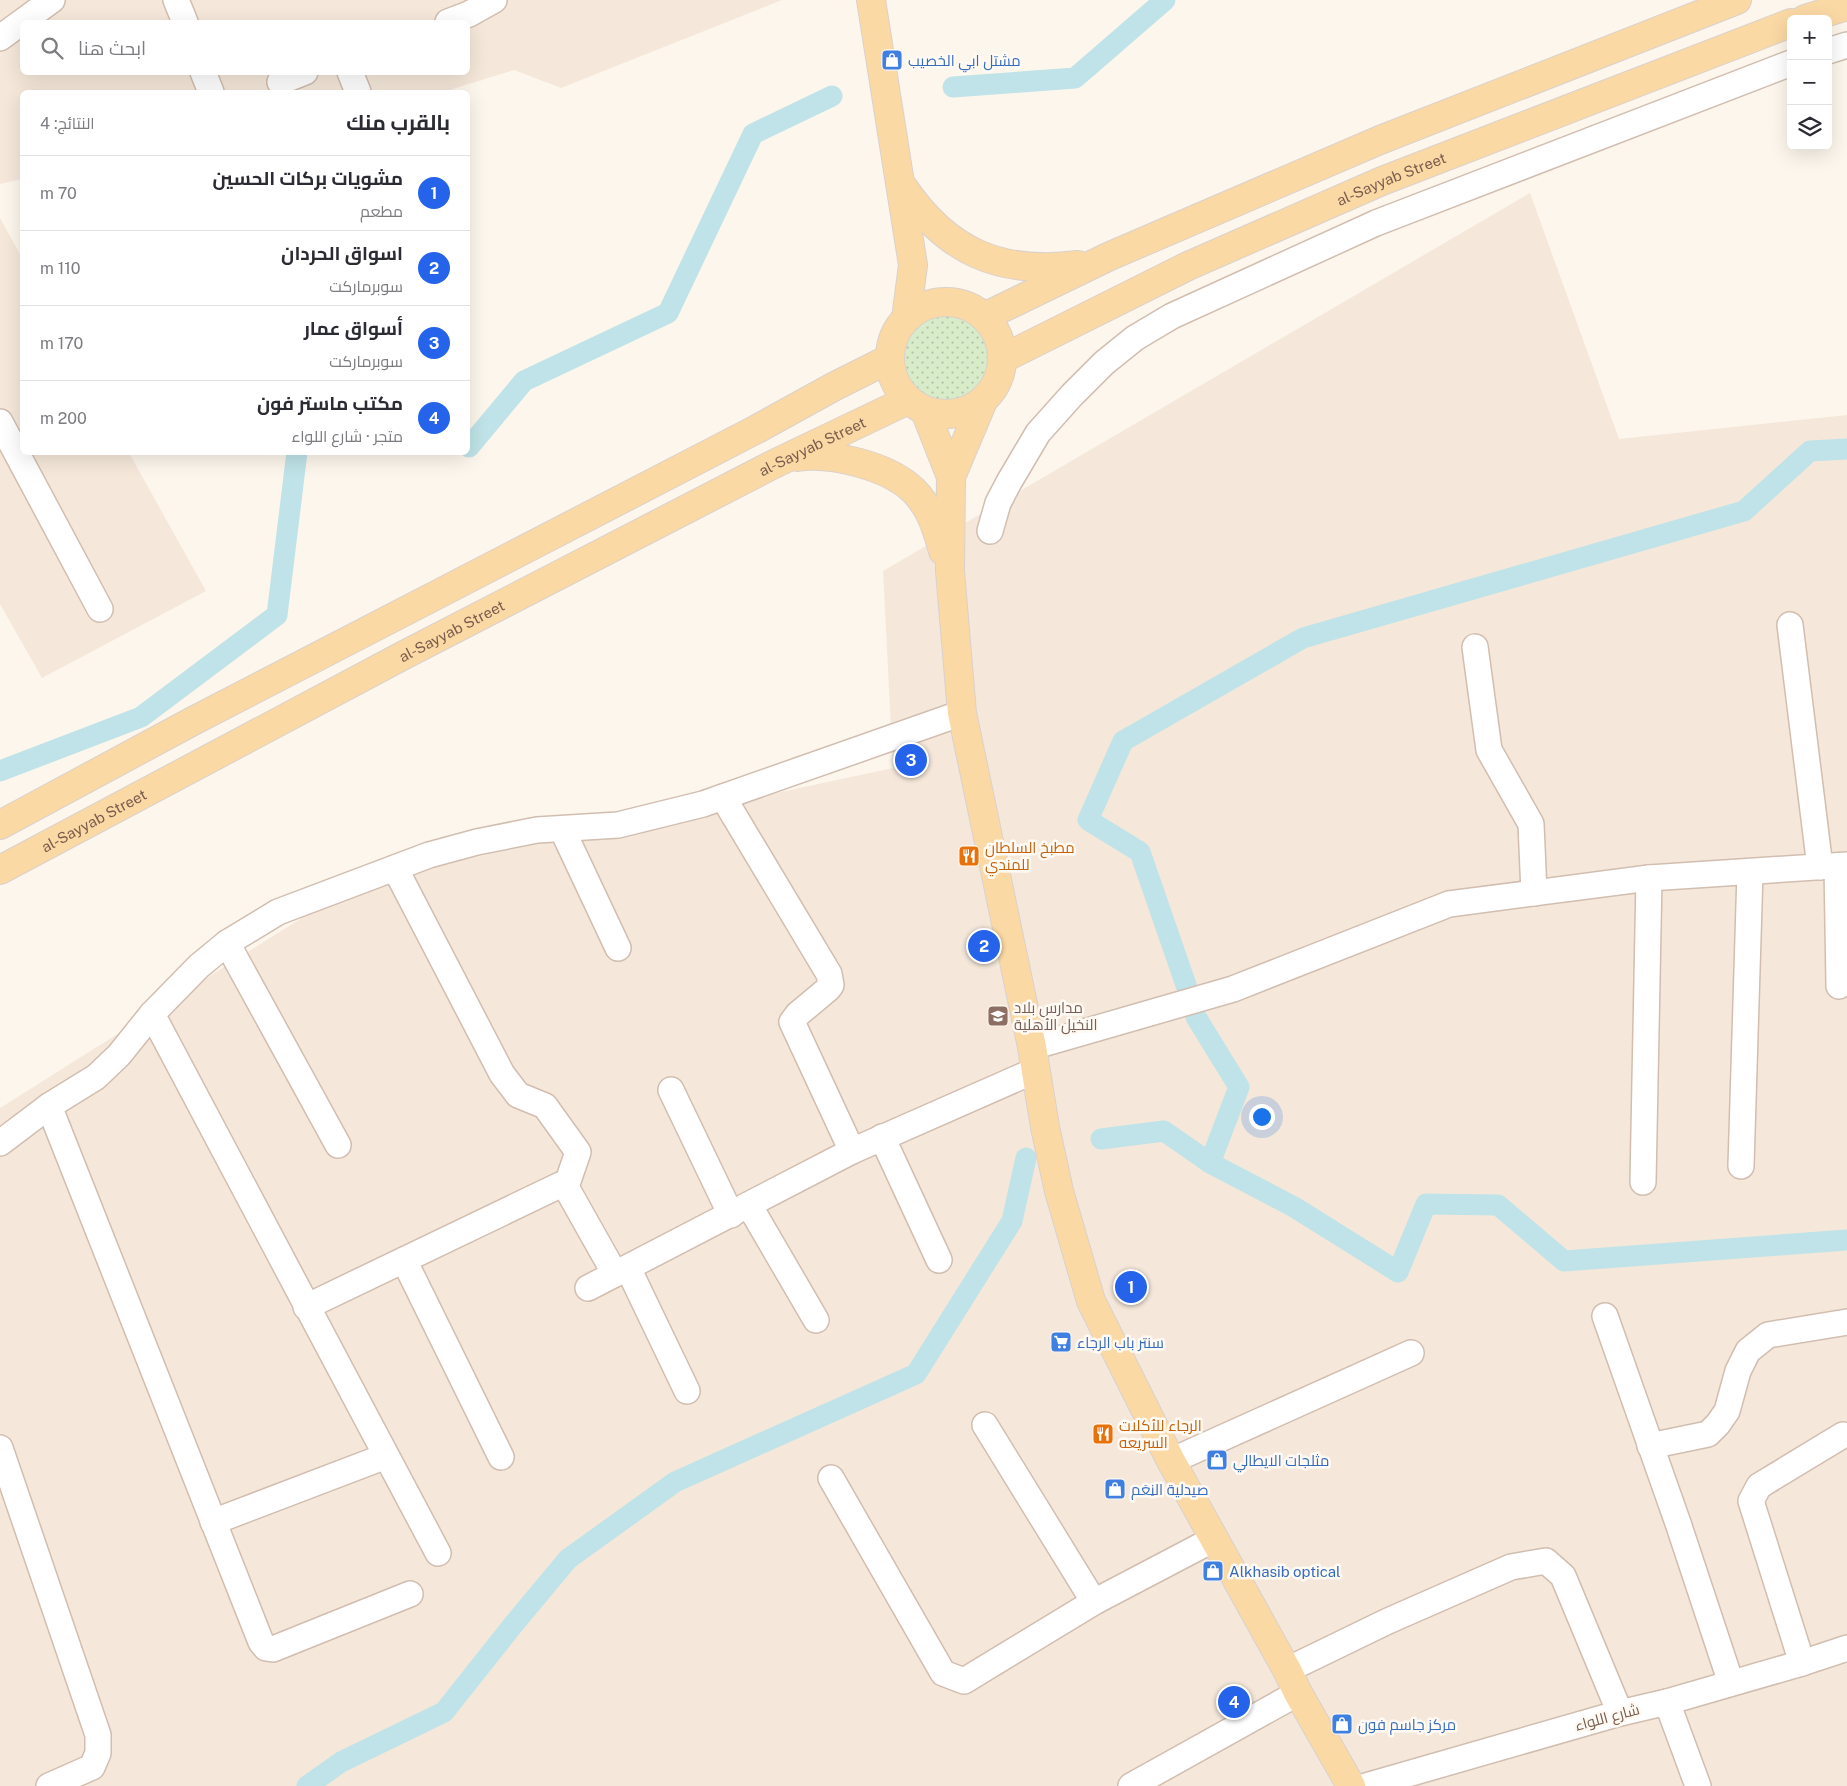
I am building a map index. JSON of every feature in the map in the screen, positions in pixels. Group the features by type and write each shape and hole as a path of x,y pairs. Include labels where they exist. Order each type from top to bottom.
{"main road":[{"path":"871,0 913,265 906,318"},
{"path":"984,317 1110,256 1380,140 1737,0"},
{"path":"1818,15 1847,6"},
{"name":"al-Sayyab Street","path":"1002,359 1188,266 1382,181 1787,25"},
{"path":"900,183 917,209 938,230 964,247 992,260 1021,267 1051,269 1082,265 1110,256"},
{"path":"913,265 946,302"},
{"path":"917,406 940,414 956,414 970,409 983,401 994,389 1000,374 1002,359 1000,344 994,329 984,317 973,309 960,304 946,302 931,304 917,310 906,318 896,331 891,344 890,359 894,382 917,406 951,477"},
{"path":"0,824 835,386 890,359"},
{"path":"983,401 951,477 950,571 962,713 1034,1059 1058,1190 1091,1301 1171,1460 1350,1784"},
{"name":"al-Sayyab Street","path":"0,870 406,654 788,458 917,406"},
{"path":"788,458 808,456 851,460 876,469 912,489 935,522 950,571"}],"street":[{"path":"25,20 52,0"},
{"path":"176,0 183,20"},
{"path":"453,20 469,14 494,0"},
{"path":"0,38 20,23"},
{"path":"1832,50 1847,46"},
{"path":"990,531 998,503 1008,482 1038,433 1104,363 1135,338 1172,316 1376,223 1787,64"},
{"path":"204,75 210,90"},
{"path":"280,82 298,75"},
{"path":"351,75 357,90"},
{"path":"0,422 100,609"},
{"path":"1790,625 1835,866 1839,986"},
{"path":"1475,647 1490,750 1531,824 1534,893"},
{"path":"0,1143 49,1106 96,1077 119,1055 152,1014 199,966 227,943 278,912 429,855 477,842 536,830 618,825 703,804 962,713"},
{"path":"723,797 829,974 831,985 828,989 798,1014 792,1022 852,1151"},
{"path":"562,829 618,948"},
{"path":"588,1288 1034,1059 1233,989 1449,904 1649,878 1835,866"},
{"path":"395,868 502,1074 518,1094 545,1106 578,1152 566,1186"},
{"path":"1741,1166 1750,872"},
{"path":"1642,1182 1649,878"},
{"path":"227,943 338,1145"},
{"path":"152,1014 438,1553"},
{"path":"671,1090 740,1210 816,1320"},
{"path":"49,1106 261,1642 266,1648 273,1649 410,1594"},
{"path":"882,1137 939,1260"},
{"path":"306,1307 560,1185 566,1186 622,1271 688,1391"},
{"path":"404,1260 500,1457"},
{"path":"1605,1316 1679,1526 1731,1682"},
{"path":"1650,1446 1708,1434 1727,1412 1738,1371 1748,1351 1768,1335 1847,1322"},
{"path":"1171,1460 1412,1353"},
{"path":"985,1425 1094,1602"},
{"path":"1802,1663 1751,1501 1759,1486 1844,1435"},
{"path":"0,1448 98,1735 98,1753 92,1767 48,1786"},
{"path":"213,1522 386,1456"},
{"path":"831,1478 943,1673 964,1681 1094,1602 1214,1539"},
{"path":"1131,1786 1388,1621 1512,1567 1546,1561 1563,1576 1620,1713"},
{"name":"شارع اللواء","path":"1350,1784 1666,1702 1802,1663 1847,1648"},
{"path":"1666,1702 1698,1786"}],"shaded area":[{"path":"0,0 782,0 561,88 514,70 449,90 20,90 20,179 0,184"},
{"path":"1530,193 1619,439 1847,415 1847,1786 0,1786 0,1108 359,882 893,768 883,571"},
{"path":"0,218 20,254 20,455 130,455 206,591 42,678 0,604"}],"green space":[{"path":"947,314 964,317 979,327 989,342 992,359 989,376 979,391 964,401 947,404 930,401 915,391 905,376 902,359 905,342 915,327 930,317"}],"waterway":[{"path":"953,87 1075,78 1165,0"},
{"path":"470,446 524,381 668,313 753,134 832,96"},
{"path":"1186,985 1140,852 1088,820 1123,741 1303,638 1744,511 1810,451 1847,449"},
{"path":"0,771 141,717 277,615 297,455"},
{"path":"1196,1017 1239,1087 1210,1163"},
{"path":"1101,1139 1164,1131 1210,1163 1294,1207 1398,1272 1426,1204 1498,1205 1564,1261 1847,1240"},
{"path":"307,1786 341,1762 444,1712 568,1559 675,1482 916,1374 1012,1221 1026,1158"}],"place":[{"name":"مشتل ابي الخصيب","path":"892,60"},
{"name":"أسواق عمار","path":"911,760"},
{"name":"مطبخ السلطان للمندي","path":"969,856"},
{"name":"اسواق الحردان","path":"984,946"},
{"name":"مدارس بلاد النخيل الأهلية","path":"998,1016"},
{"name":"مشويات بركات الحسين","path":"1131,1287"},
{"name":"سنتر باب الرجاء","path":"1061,1342"},
{"name":"الرجاء للأكلات السريعه","path":"1103,1434"},
{"name":"مثلجات الايطالي","path":"1217,1460"},
{"name":"صيدلية النِعَم","path":"1115,1489"},
{"name":"Alkhasib optical","path":"1213,1571"},
{"name":"مكتب ماستر فون","path":"1234,1702"},
{"name":"مركز جاسم فون","path":"1342,1724"}]}
